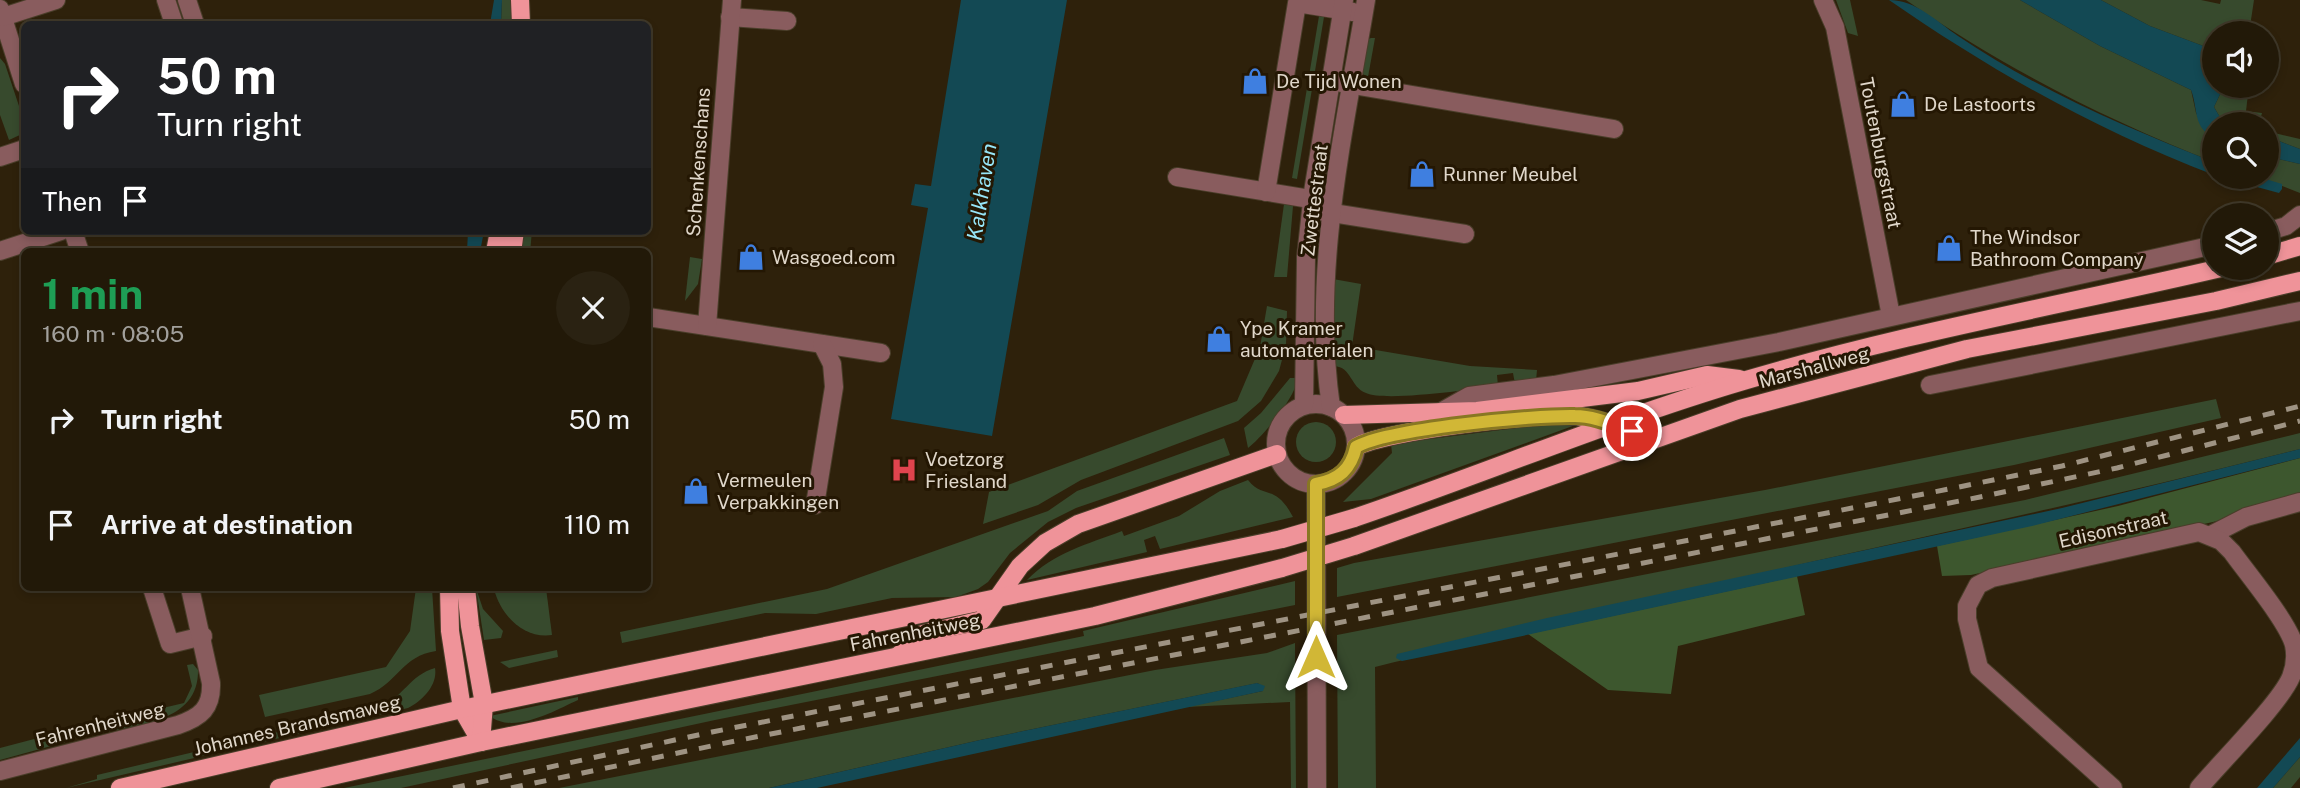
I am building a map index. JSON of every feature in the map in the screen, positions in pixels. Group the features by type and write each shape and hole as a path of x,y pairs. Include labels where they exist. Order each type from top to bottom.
{"main road":[{"path":"2279,252 2300,246"},
{"name":"Marshallweg","path":"1354,518 1613,424 1746,380 1929,331 2202,272"},
{"name":"Marshallweg","path":"1354,546 1740,409 1967,349 2216,301 2300,281"},
{"path":"1338,411 1439,413 1596,398 1658,388 1707,375 1746,380"},
{"path":"1356,447 1384,436 1578,416 1613,424 1651,439"},
{"path":"897,657 923,634 982,620 1020,566 1045,543 1078,524 1277,454"},
{"name":"Fahrenheitweg","path":"484,705 1282,539 1354,518"},
{"name":"Fahrenheitweg","path":"481,742 1171,599 1354,546"},
{"path":"449,591 450,631 462,709 481,742"},
{"path":"466,591 484,705 481,742"},
{"name":"Johannes Brandsmaweg","path":"120,788 484,705"},
{"path":"279,788 481,742"}],"street":[{"path":"21,78 5,43 1,13 56,0"},
{"path":"166,0 173,21"},
{"name":"Toutenburgstraat","path":"1823,0 1835,27 1891,316"},
{"path":"190,1 194,21"},
{"path":"1266,192 1297,3 1365,7"},
{"name":"Zwettestraat","path":"1304,405 1306,257 1343,5"},
{"name":"Zwettestraat","path":"1338,411 1326,372 1326,320 1333,208 1365,7"},
{"path":"731,8 787,21"},
{"name":"Schenkenschans","path":"707,326 731,8"},
{"path":"1331,81 1614,129"},
{"path":"0,157 21,150"},
{"path":"1177,177 1266,192 1312,204 1465,234"},
{"path":"2279,228 2300,215"},
{"path":"0,251 49,235"},
{"name":"Marshallweg","path":"1439,413 1469,396 1613,374 1850,328 1891,316 2202,248"},
{"path":"1930,385 2300,311"},
{"path":"651,317 881,353"},
{"path":"814,505 834,387 832,364 822,344"},
{"path":"1304,405 1338,411 1355,435 1353,458 1339,477 1316,484 1296,479 1281,464 1277,454 1275,442 1284,419 1304,405"},
{"path":"1316,484 1317,788"},
{"path":"2199,788 2279,695 2291,678 2295,660 2294,643 2284,627 2232,552 2211,535 2246,517 2300,502"},
{"name":"Edisonstraat","path":"2113,788 1979,668 1967,619 1971,595 1978,585 1992,578 2186,534 2211,535"},
{"path":"153,591 170,644 202,636 191,591"},
{"name":"Fahrenheitweg","path":"0,772 195,720 207,710 212,698 202,636"}],"green space":[{"path":"502,0 511,0 511,21 501,21"},
{"path":"1836,0 1850,0 1858,36 1848,33"},
{"path":"1906,0 2020,0 2100,46 2191,90 2196,113 2202,124 2202,157 2094,110 1979,48"},
{"path":"2101,0 2201,0 2220,4 2221,0 2254,0 2251,21 2202,21 2202,46 2150,26"},
{"path":"1319,16 1324,17 1297,179 1292,178"},
{"path":"1375,38 1368,77 1361,73 1366,40"},
{"path":"0,58 5,64 21,112 21,134 9,140 0,115"},
{"path":"2218,98 2248,98 2246,111 2254,112 2217,112 2214,107"},
{"path":"2279,134 2300,139 2300,149 2279,141"},
{"path":"2279,159 2300,164 2300,193 2279,185"},
{"path":"1284,204 1293,206 1287,277 1274,277"},
{"path":"521,235 532,235 530,248 519,248"},
{"path":"690,257 702,259 698,284 685,301"},
{"path":"1333,279 1361,284 1352,346 1470,366 1537,370 1536,381 1515,384 1513,373 1497,375 1498,386 1410,396 1366,393 1348,373 1334,366"},
{"path":"1267,306 1287,311 1286,345 1279,371 1261,401 1238,421 1081,480 1038,505 983,524 989,492 1237,401 1260,347"},
{"path":"1290,378 1297,378 1286,404 1270,426 1248,448 1244,428 1261,413"},
{"path":"2216,399 2221,418 2014,465 1337,597 1337,568 1354,563 1765,490"},
{"path":"1316,422 1330,428 1336,442 1330,456 1316,462 1302,456 1296,442 1302,428"},
{"path":"1556,423 1581,423 1371,499 1343,502 1392,453 1391,444"},
{"path":"2300,433 2300,449 1760,574 1375,667 1376,788 1338,788 1337,635 2025,500"},
{"path":"1224,438 1230,455 1076,508 1048,522 1010,553 988,582 956,597 892,598 816,614 765,613 622,643 620,632 827,589 1048,511 1077,491"},
{"path":"2300,458 2300,497 2213,522 1971,575 1942,576 1937,546 2118,506"},
{"path":"1248,480 1281,500 1293,517 1160,549 1155,536 1144,540 1147,552 1027,580 1048,563 1072,550 1122,531 1124,536 1179,516 1220,491"},
{"path":"1797,576 1805,615 1678,646 1671,694 1608,690 1528,634"},
{"path":"1295,581 1295,605 715,720 401,788 344,788 1084,636 1083,631"},
{"path":"416,591 432,591 436,651 415,658 370,694 265,717 259,695 386,667 410,631"},
{"path":"476,591 483,609 503,631 501,638 484,640"},
{"path":"495,591 546,591 552,635 532,633 515,624 497,599"},
{"path":"1295,643 1296,788 1291,788 1290,702 1186,707 1263,691 1258,683 980,740 769,788 559,788 1155,670 1267,653"},
{"path":"557,650 558,657 509,668 500,662"},
{"path":"193,664 198,670 196,688 188,701 177,711 147,723 98,734 92,732 90,725 184,703 192,686 187,665"},
{"path":"435,668 434,680 428,692 408,708 66,788 97,779 97,775 380,708 394,699 412,681"},
{"path":"578,697 578,700 558,709 522,722 499,721 490,716"},
{"path":"76,728 78,734 73,740 0,760 0,748"},
{"path":"2300,757 2300,777 2291,788 2273,788"}],"water":[{"path":"494,0 502,0 501,21 490,21"},
{"name":"Kalkhaven","path":"961,0 1067,0 992,436 891,419 928,208 911,205 915,184 931,186"},
{"path":"1889,0 1917,7 1988,55 2050,90 2115,121 2202,157 2202,170 2087,119 2006,75"},
{"path":"2020,0 2101,0 2150,26 2202,46 2202,98 2218,98 2214,107 2217,112 2202,112 2202,128 2191,90 2100,46"},
{"path":"2279,141 2300,149 2300,164 2279,159"},
{"path":"2279,183 2282,184 2282,189 2279,193 2264,189 2279,189"},
{"path":"468,235 483,235 481,248 467,248"},
{"path":"2300,449 2300,458 2032,526 1485,644 1402,661 1396,658 1397,654 1547,618 2062,508"},
{"path":"1257,683 1265,686 1263,691 817,788 769,788 980,740"},
{"path":"2300,738 2300,757 2273,788 2257,788"}],"railway":[{"path":"453,788 712,732 2062,466 2300,406"},
{"path":"511,788 735,741 1980,497 2117,468 2300,421"}],"place":[{"name":"De Tijd Wonen","path":"1255,81"},
{"name":"De Lastoorts","path":"1903,104"},
{"name":"Runner Meubel","path":"1422,174"},
{"name":"The Windsor Bathroom Company","path":"1949,248"},
{"name":"Wasgoed.com","path":"751,257"},
{"name":"Ype Kramer automaterialen","path":"1219,339"},
{"name":"Voetzorg Friesland","path":"904,470"},
{"name":"Vermeulen Verpakkingen","path":"696,491"}],"route":[{"path":"1316,657 1316,484 1339,477 1347,469 1356,447 1368,439 1384,436 1548,417 1578,416 1632,431"}]}
